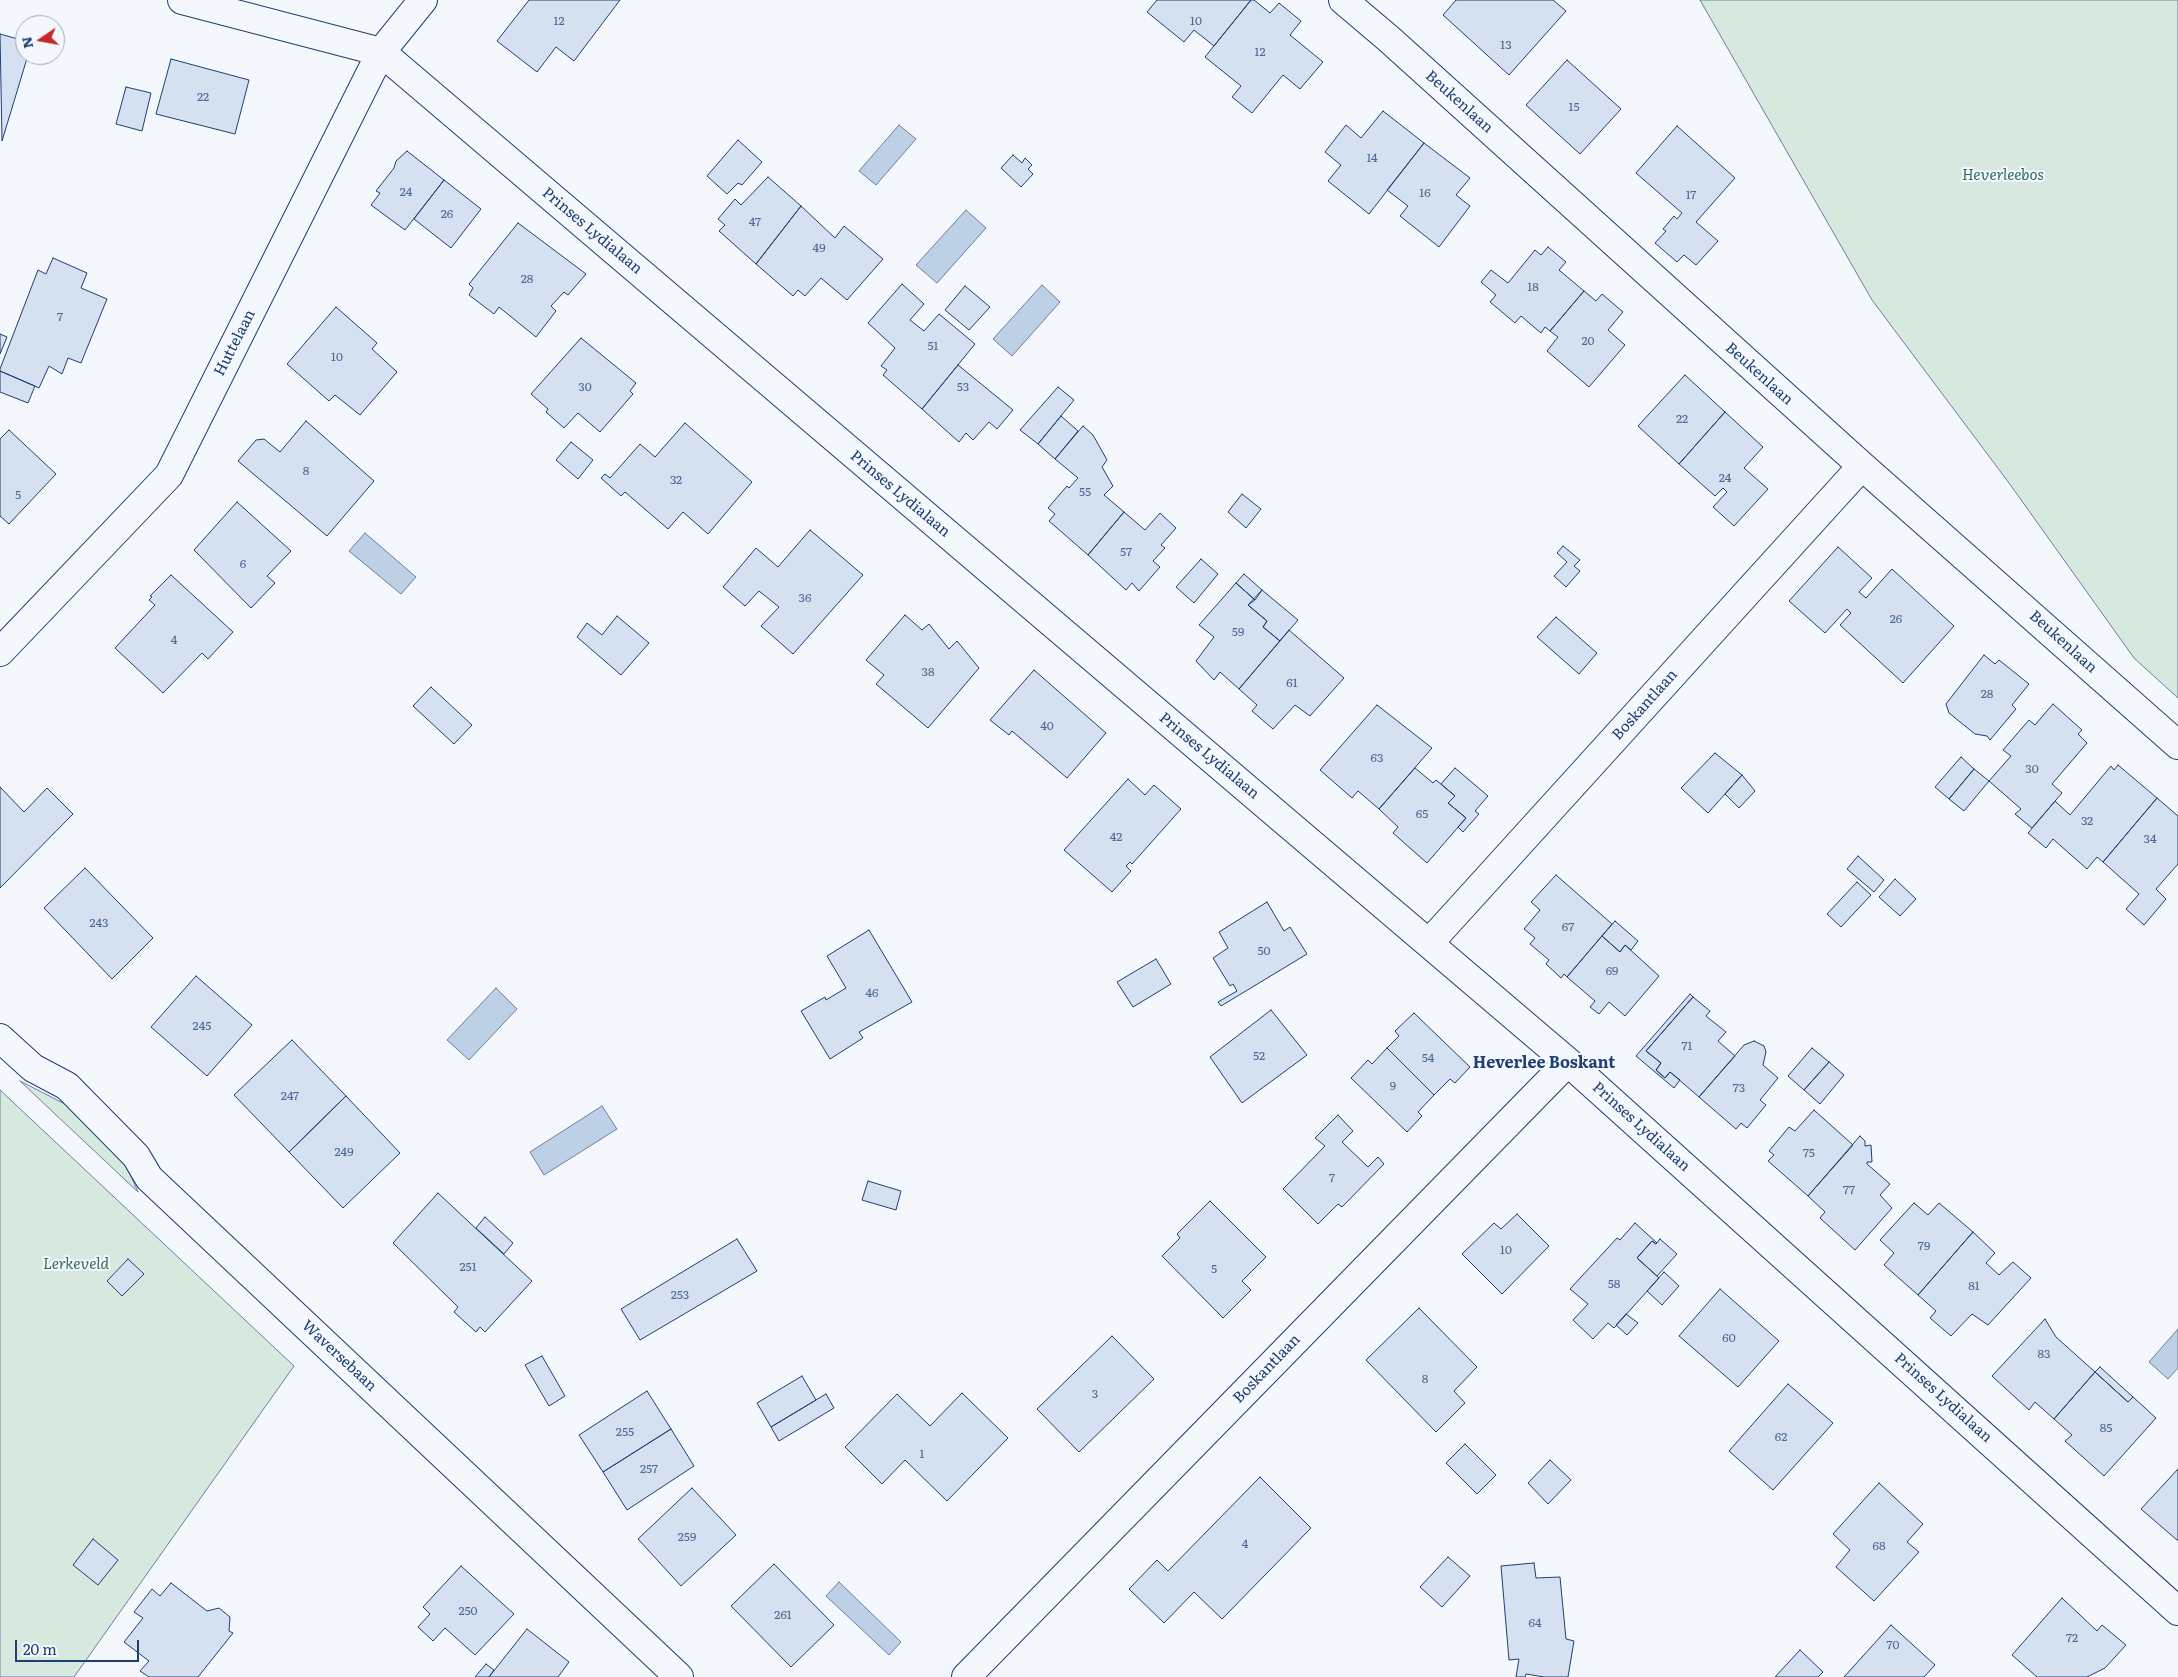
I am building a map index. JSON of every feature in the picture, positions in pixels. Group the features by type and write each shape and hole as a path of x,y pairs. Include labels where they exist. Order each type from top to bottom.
{"street":[{"name":"Prinses Lydialaan","path":"182,0 381,52 1568,1062 2178,1611"},
{"name":"Huttelaan","path":"0,652 169,475 381,52 423,0"},
{"name":"Beukenlaan","path":"1343,0 1389,38 1862,466 2178,745"},
{"name":"Boskantlaan","path":"1429,943 1862,466"},
{"name":"Waversebaan","path":"0,1038 33,1068 67,1086 136,1156 149,1178 678,1677"},
{"name":"Boskantlaan","path":"966,1677 1568,1062"}],"green space":[{"name":"Heverleebos","path":"1700,0 2178,0 2178,698 2134,658 2009,483 1872,300"},
{"path":"20,1081 67,1105 116,1151 128,1169 138,1192"},
{"name":"Lerkeveld","path":"0,1090 294,1366 74,1677 0,1677"}],"water":[{"path":"899,125 916,139 876,185 859,171"},
{"path":"966,210 986,228 937,283 916,265"},
{"path":"1042,285 1060,302 1012,356 993,339"},
{"path":"365,533 416,577 401,594 349,551"},
{"path":"496,988 517,1009 469,1060 447,1040"},
{"path":"602,1106 617,1129 544,1175 530,1152"},
{"path":"2178,1329 2178,1368 2168,1379 2149,1362"},
{"path":"839,1582 901,1642 889,1655 826,1596"}],"building":[{"path":"529,0 620,0 574,61 556,47 537,72 497,41"},
{"path":"1157,0 1251,0 1214,46 1194,30 1184,42 1147,12"},
{"path":"1251,0 1254,0 1270,13 1279,3 1301,21 1290,35 1323,62 1300,89 1283,75 1252,113 1232,97 1241,86 1205,57"},
{"path":"1456,0 1553,0 1566,11 1509,75 1443,15"},
{"path":"0,34 15,38 15,65 25,65 2,141"},
{"path":"171,59 249,80 235,134 156,114"},
{"path":"1567,60 1621,109 1580,154 1526,105"},
{"path":"126,87 151,93 142,131 116,124"},
{"path":"1383,111 1424,143 1369,214 1328,181 1341,165 1325,152 1346,125 1361,138"},
{"path":"1677,126 1735,178 1696,222 1718,241 1696,265 1684,255 1677,262 1655,243 1666,231 1663,229 1674,216 1677,219 1682,213 1636,173"},
{"path":"738,140 762,162 742,185 738,183 727,194 707,176"},
{"path":"1424,143 1470,178 1456,195 1470,206 1439,247 1400,216 1408,206 1387,190"},
{"path":"407,151 444,180 405,230 371,205 380,193 376,191 394,168 396,161"},
{"path":"1013,155 1022,163 1025,158 1032,165 1028,169 1033,174 1021,187 1001,168"},
{"path":"768,177 801,206 756,264 719,231 725,225 718,219 735,199 741,205"},
{"path":"444,180 481,209 451,248 414,219"},
{"path":"801,206 835,238 844,226 883,259 847,300 821,278 805,296 798,290 793,296 756,264"},
{"path":"518,223 586,274 568,295 564,292 551,306 556,311 536,337 499,307 494,314 469,295 473,288 469,284"},
{"path":"1548,247 1566,262 1559,270 1584,291 1550,331 1545,327 1541,333 1521,316 1515,323 1490,302 1496,295 1481,282 1491,270 1508,283 1535,250 1541,255"},
{"path":"53,258 87,273 81,288 107,299 81,363 68,358 62,374 49,366 39,388 0,371 0,369 38,270 46,274"},
{"path":"902,284 924,304 910,320 924,331 939,314 975,344 922,409 883,375 887,370 881,366 895,348 868,323"},
{"path":"965,286 990,307 969,330 945,310"},
{"path":"1584,291 1596,301 1602,294 1623,312 1608,330 1625,345 1589,387 1547,351 1558,337 1550,331"},
{"path":"336,307 377,343 372,349 397,372 360,415 335,395 329,401 287,364"},
{"path":"0,334 7,337 0,354"},
{"path":"581,338 636,383 630,391 633,394 600,432 578,413 564,428 546,412 548,409 531,394"},
{"path":"958,365 1013,410 997,429 989,422 973,440 966,433 959,442 922,409"},
{"path":"0,371 35,386 28,403 0,392"},
{"path":"1685,375 1725,412 1679,464 1638,426"},
{"path":"1058,387 1074,400 1038,444 1020,430"},
{"path":"1725,412 1763,447 1744,468 1768,489 1734,526 1713,507 1727,492 1723,488 1715,496 1679,464"},
{"path":"1061,416 1078,431 1055,459 1038,444"},
{"path":"306,421 374,481 327,536 238,461 256,440 264,439 280,452"},
{"path":"685,423 752,482 708,534 683,512 668,529 625,492 621,496 601,478 605,474 610,478 640,444 655,457"},
{"path":"1083,426 1093,435 1107,460 1102,467 1113,486 1104,495 1124,512 1088,555 1049,521 1055,514 1048,508 1067,486 1069,488 1078,478 1055,459"},
{"path":"9,430 56,474 9,524 0,516 0,439"},
{"path":"571,442 593,460 578,479 556,460"},
{"path":"1242,494 1261,509 1246,528 1228,512"},
{"path":"237,502 291,551 267,576 275,583 251,608 194,550"},
{"path":"1124,512 1145,530 1160,513 1176,528 1161,545 1165,548 1153,561 1160,567 1139,591 1132,583 1126,590 1088,555"},
{"path":"810,530 863,575 793,654 761,626 779,607 759,591 745,606 723,587 756,548 778,567"},
{"path":"1563,546 1580,560 1574,566 1580,571 1566,587 1554,576 1567,562 1557,553"},
{"path":"1838,547 1872,578 1859,592 1866,598 1892,569 1954,626 1903,683 1840,625 1851,613 1847,609 1825,633 1789,601"},
{"path":"1201,559 1218,574 1194,603 1176,587"},
{"path":"1244,574 1262,590 1255,600 1236,583"},
{"path":"171,575 233,632 208,659 202,653 163,693 115,648 155,605 149,600 152,597 150,596"},
{"path":"1236,583 1255,600 1248,605 1267,621 1263,627 1280,641 1239,689 1220,672 1214,680 1196,661 1214,637 1199,625"},
{"path":"1262,590 1298,620 1280,641 1263,627 1267,621 1248,605"},
{"path":"905,615 922,630 929,624 949,649 957,641 979,668 928,728 876,684 884,675 866,660"},
{"path":"617,616 649,643 621,675 577,637 587,623 602,635"},
{"path":"1556,617 1597,653 1579,674 1537,637"},
{"path":"1289,630 1344,678 1310,716 1295,705 1273,729 1252,711 1257,705 1239,689"},
{"path":"1984,655 1995,664 1999,660 2029,684 2012,705 2016,709 1990,740 1987,736 1975,734 1949,713 1946,704"},
{"path":"1034,670 1106,733 1067,778 1012,731 1009,735 990,720"},
{"path":"431,687 472,725 454,744 413,706"},
{"path":"2053,704 2082,730 2078,734 2087,743 2052,784 2062,793 2032,828 2015,814 2021,809 1989,781 2011,756 2003,750 2029,720 2035,725"},
{"path":"1377,705 1432,748 1379,809 1358,791 1352,798 1320,770"},
{"path":"1715,753 1742,775 1708,813 1681,788"},
{"path":"1961,757 1974,769 1949,799 1935,787"},
{"path":"2118,765 2157,798 2103,862 2097,857 2087,869 2053,839 2046,848 2028,833 2055,801 2070,815 2111,766 2114,770"},
{"path":"1415,768 1433,783 1436,780 1455,796 1448,803 1466,818 1427,863 1393,833 1398,827 1379,809"},
{"path":"1455,768 1488,796 1475,811 1479,814 1463,832 1458,827 1466,818 1448,803 1455,796 1441,784"},
{"path":"1974,769 1989,781 1964,811 1949,799"},
{"path":"1742,775 1755,791 1739,808 1725,794"},
{"path":"1128,779 1145,795 1154,785 1181,809 1132,864 1130,862 1126,866 1131,871 1112,892 1064,850"},
{"path":"0,787 24,812 47,788 73,814 0,888"},
{"path":"2157,798 2178,816 2178,864 2156,889 2166,899 2144,925 2126,909 2139,894 2103,862"},
{"path":"1858,856 1884,880 1874,892 1847,869"},
{"path":"85,868 153,938 112,979 44,908"},
{"path":"1556,875 1612,924 1567,977 1564,974 1561,978 1546,964 1549,960 1530,944 1535,938 1524,929 1540,910 1531,902"},
{"path":"1895,879 1916,899 1900,916 1879,897"},
{"path":"1857,882 1871,895 1841,927 1827,914"},
{"path":"1267,902 1284,931 1290,927 1307,954 1221,1006 1218,1002 1237,991 1233,984 1230,986 1213,958 1228,948 1219,932"},
{"path":"1615,921 1638,941 1631,950 1625,945 1620,952 1602,936"},
{"path":"869,930 912,1002 859,1032 863,1038 830,1059 801,1011 825,997 826,1000 846,988 827,956"},
{"path":"1602,936 1620,952 1625,945 1659,976 1625,1016 1609,1002 1599,1014 1590,1007 1595,1001 1567,977"},
{"path":"1156,959 1171,984 1133,1007 1117,982"},
{"path":"196,976 252,1025 207,1076 151,1027"},
{"path":"1690,994 1693,997 1646,1051 1661,1063 1656,1070 1665,1078 1670,1072 1680,1080 1674,1088 1636,1056"},
{"path":"1693,997 1710,1011 1706,1016 1726,1032 1718,1041 1735,1056 1699,1097 1670,1072 1665,1078 1656,1070 1661,1063 1646,1051"},
{"path":"1271,1010 1307,1055 1242,1103 1210,1057"},
{"path":"1414,1013 1470,1067 1455,1083 1450,1079 1434,1095 1387,1048 1399,1036 1395,1031"},
{"path":"292,1040 346,1096 289,1152 234,1095"},
{"path":"1754,1041 1764,1046 1766,1052 1763,1065 1778,1078 1760,1100 1766,1105 1747,1128 1741,1123 1736,1129 1699,1097 1744,1045"},
{"path":"1387,1048 1434,1095 1418,1112 1422,1116 1407,1132 1351,1078 1368,1060 1372,1064"},
{"path":"1812,1048 1829,1062 1804,1090 1788,1076"},
{"path":"1829,1062 1844,1075 1820,1104 1804,1090"},
{"path":"346,1096 400,1153 343,1208 289,1152"},
{"path":"1814,1110 1853,1145 1808,1196 1768,1161 1774,1155 1769,1151 1789,1127 1795,1131"},
{"path":"1338,1115 1353,1131 1342,1142 1368,1167 1378,1157 1384,1164 1342,1207 1338,1204 1318,1224 1283,1189 1325,1146 1315,1138"},
{"path":"1860,1136 1865,1141 1865,1146 1871,1145 1872,1162 1867,1162 1867,1164 1890,1184 1880,1195 1892,1208 1855,1250 1820,1218 1825,1212 1808,1196"},
{"path":"868,1181 901,1191 896,1210 862,1200"},
{"path":"438,1193 532,1281 485,1332 480,1327 476,1332 454,1312 458,1307 393,1243"},
{"path":"1210,1201 1266,1257 1242,1281 1251,1290 1223,1318 1162,1256 1180,1238 1177,1234"},
{"path":"1914,1203 1928,1215 1939,1203 1973,1232 1918,1295 1884,1265 1894,1253 1880,1240"},
{"path":"1517,1214 1549,1246 1502,1294 1462,1254 1494,1223 1501,1229"},
{"path":"485,1217 513,1243 504,1254 476,1228"},
{"path":"1635,1223 1657,1243 1652,1241 1637,1258 1659,1278 1614,1328 1608,1323 1593,1339 1573,1320 1588,1304 1570,1289 1617,1238 1620,1240"},
{"path":"1973,1232 1995,1253 1986,1263 1999,1275 2013,1262 2031,1278 1988,1325 1972,1314 1951,1336 1930,1318 1936,1311 1918,1295"},
{"path":"737,1239 757,1271 640,1340 621,1309"},
{"path":"1660,1239 1677,1254 1657,1276 1637,1258 1652,1241 1656,1244"},
{"path":"128,1259 144,1274 122,1296 107,1281"},
{"path":"1664,1272 1679,1286 1662,1305 1647,1291"},
{"path":"1720,1289 1779,1341 1738,1387 1679,1336"},
{"path":"1419,1308 1477,1367 1454,1391 1465,1403 1436,1432 1366,1360"},
{"path":"1626,1314 1638,1323 1627,1335 1616,1325"},
{"path":"2045,1319 2056,1337 2095,1372 2054,1419 2035,1402 2029,1410 1992,1376"},
{"path":"1112,1336 1154,1379 1079,1452 1037,1409"},
{"path":"542,1356 565,1396 549,1406 525,1365"},
{"path":"2100,1367 2133,1397 2128,1402 2095,1372"},
{"path":"2095,1372 2128,1402 2133,1397 2156,1418 2104,1476 2065,1441 2072,1435 2054,1419"},
{"path":"802,1376 816,1400 771,1427 757,1403"},
{"path":"1788,1384 1833,1423 1773,1490 1729,1451"},
{"path":"647,1391 671,1429 603,1472 579,1435"},
{"path":"962,1393 1008,1438 947,1501 905,1460 882,1484 845,1447 897,1394 930,1426"},
{"path":"826,1394 834,1408 779,1441 771,1427"},
{"path":"671,1429 694,1466 627,1510 603,1472"},
{"path":"1465,1444 1496,1475 1477,1494 1446,1463"},
{"path":"1550,1460 1571,1480 1548,1504 1528,1483"},
{"path":"2178,1469 2178,1540 2177,1540 2141,1509"},
{"path":"1260,1477 1311,1528 1222,1619 1194,1592 1164,1623 1129,1589 1157,1560 1168,1571"},
{"path":"1879,1483 1923,1524 1907,1542 1919,1552 1874,1601 1836,1567 1850,1550 1833,1534"},
{"path":"692,1488 736,1535 681,1586 638,1539"},
{"path":"93,1539 118,1560 98,1585 73,1565"},
{"path":"1448,1557 1470,1576 1442,1607 1420,1587"},
{"path":"1534,1563 1536,1578 1560,1577 1566,1639 1574,1641 1568,1677 1544,1677 1526,1674 1525,1677 1516,1677 1519,1659 1509,1660 1501,1566"},
{"path":"774,1564 834,1625 791,1667 731,1606"},
{"path":"461,1566 514,1614 475,1655 445,1628 433,1641 418,1627 430,1614 423,1607"},
{"path":"171,1583 207,1611 219,1608 230,1617 229,1631 233,1633 198,1677 149,1677 140,1671 149,1661 124,1642 143,1618 134,1612 152,1589 160,1596"},
{"path":"2062,1598 2097,1631 2102,1625 2126,1645 2105,1668 2087,1677 2037,1677 2012,1655"},
{"path":"1891,1625 1935,1665 1924,1677 1844,1677"},
{"path":"527,1629 569,1662 558,1677 489,1677"},
{"path":"1800,1650 1823,1672 1818,1677 1775,1677"},
{"path":"486,1664 494,1670 489,1677 475,1677"}],"district":[{"name":"Heverlee Boskant","path":"1544,1063"}]}
